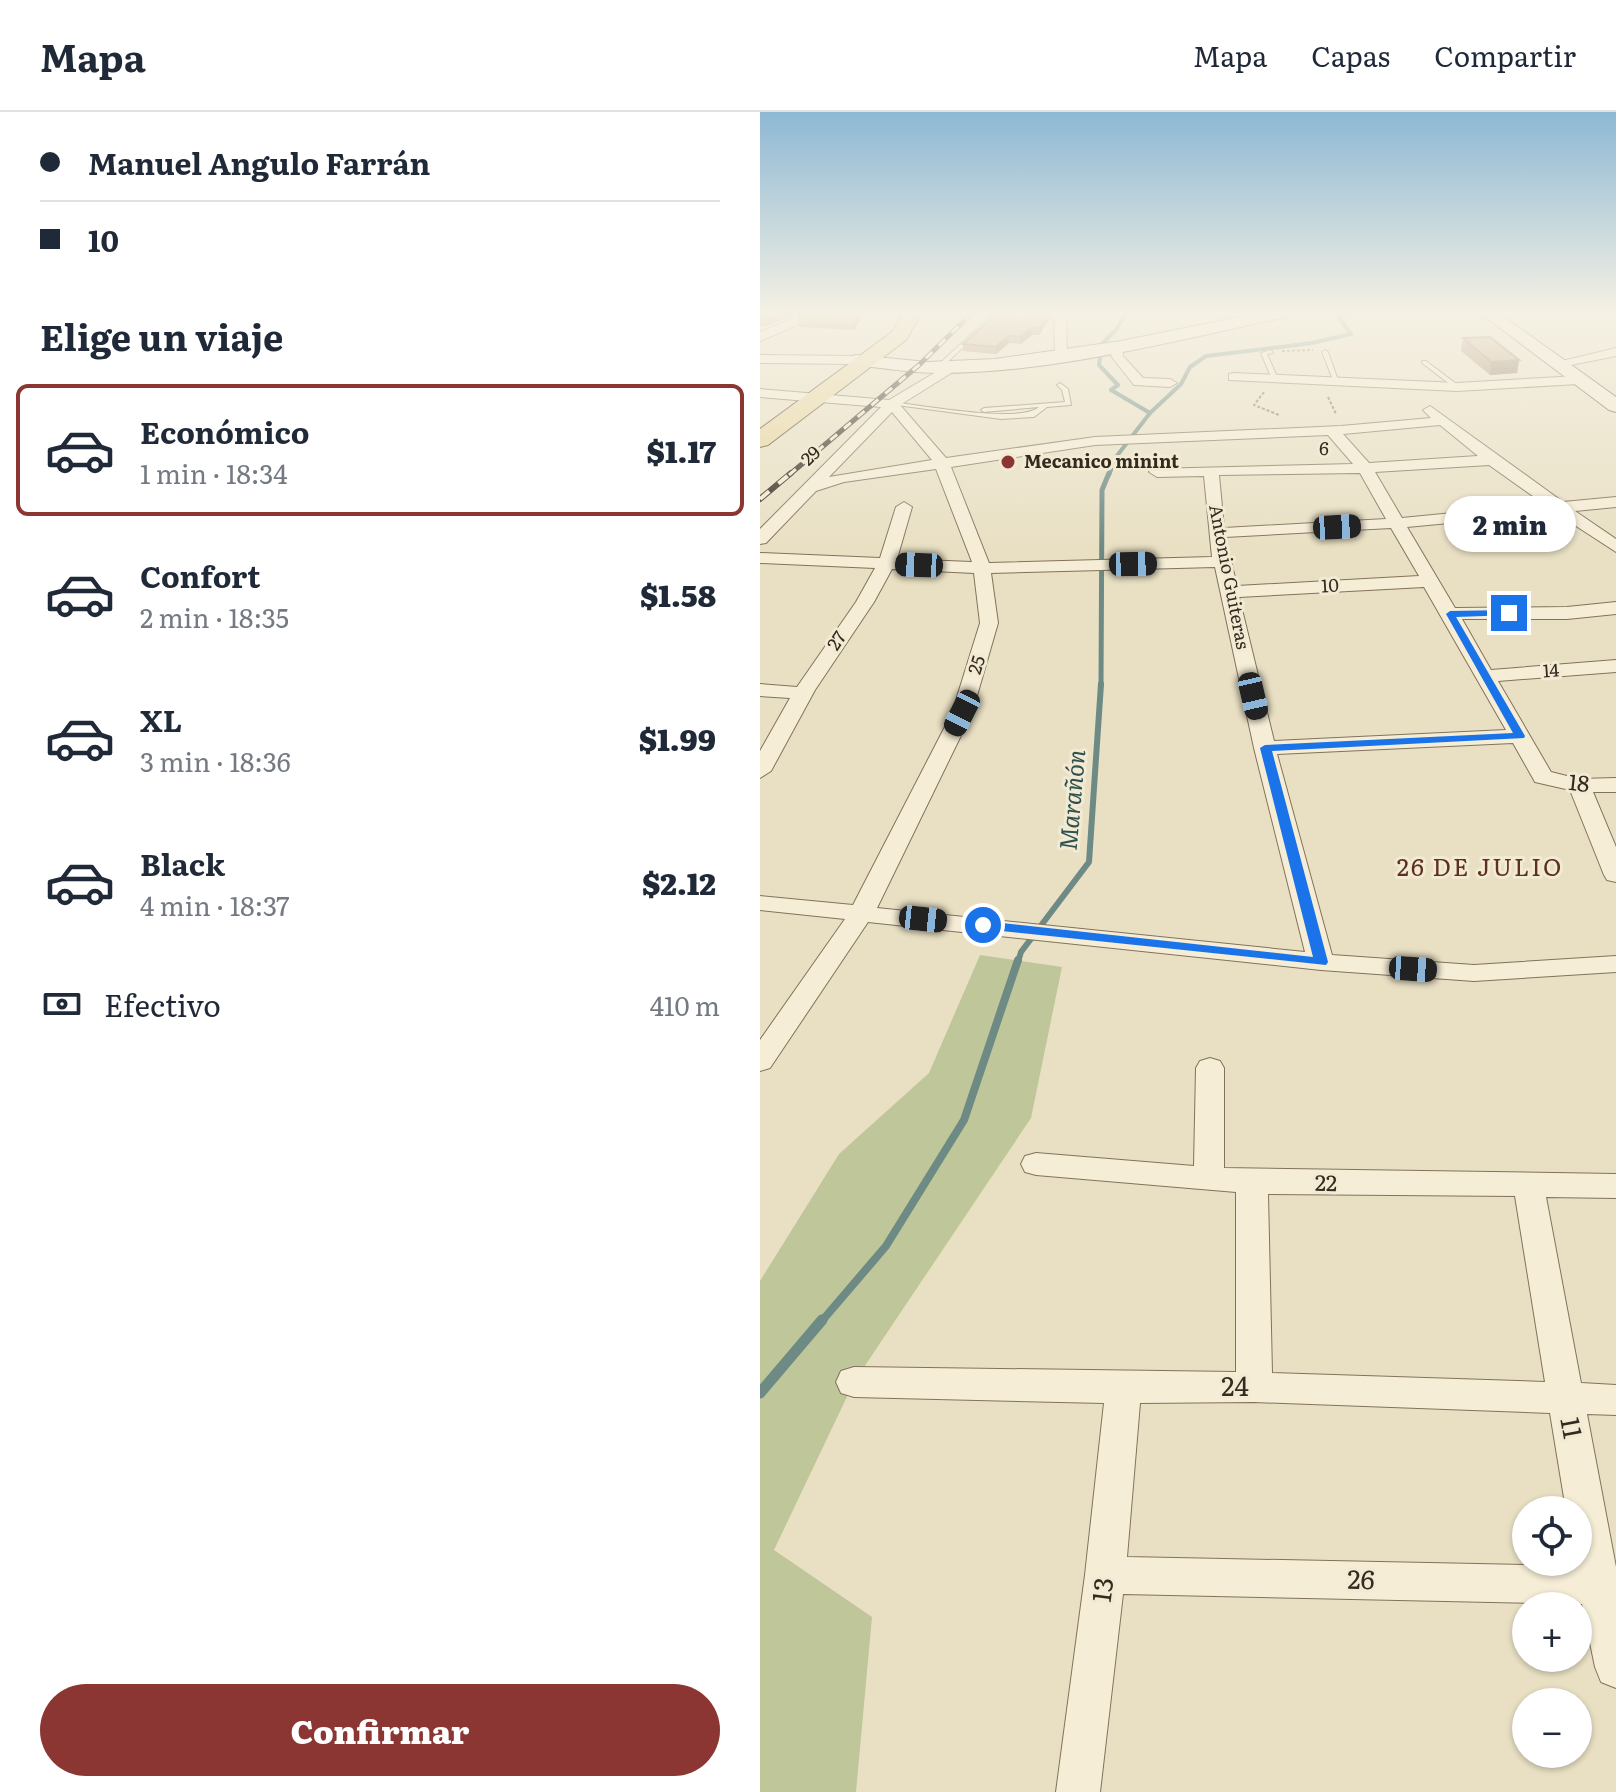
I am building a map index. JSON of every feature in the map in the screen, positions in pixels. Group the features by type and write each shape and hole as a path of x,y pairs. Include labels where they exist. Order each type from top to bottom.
{"main road":[{"path":"760,427 818,390"},
{"path":"760,440 810,396"}],"street":[{"path":"760,393 892,404 911,390"},
{"path":"1406,390 1492,460 1616,547"},
{"path":"1594,390 1614,403"},
{"name":"25","path":"760,1061 862,913 962,713 989,623 982,568 975,542 941,462 892,404"},
{"name":"29","path":"760,539 892,404"},
{"path":"1388,410 1396,426"},
{"path":"806,489 842,478 941,462 1111,440 1337,430 1443,421"},
{"path":"1265,748 1520,736 1398,523 1365,468 1337,430"},
{"name":"6","path":"1157,472 1365,468 1492,460"},
{"name":"Antonio Guiteras","path":"1211,471 1216,533 1222,562 1265,748 1321,962"},
{"path":"1216,533 1398,523 1616,502"},
{"name":"27","path":"762,765 803,693 888,564 901,533 904,507"},
{"path":"760,558 982,568 1222,562"},
{"name":"10","path":"1229,592 1431,581"},
{"path":"1450,614 1567,613 1616,608"},
{"name":"14","path":"1485,676 1616,666"},
{"path":"760,690 803,693"},
{"name":"18","path":"1520,736 1543,777 1579,786 1616,785"},
{"path":"1579,786 1616,875"},
{"path":"760,903 1321,962 1474,973 1616,964"},
{"path":"1209,1178 1210,1068"},
{"name":"22","path":"1036,1164 1252,1182 1616,1186"},
{"path":"1252,1182 1254,1387"},
{"name":"11","path":"1529,1187 1566,1400 1607,1585 1616,1667"},
{"name":"24","path":"854,1382 1123,1388 1254,1387 1616,1400"},
{"name":"13","path":"1078,1792 1105,1575 1123,1388"},
{"name":"26","path":"1105,1575 1607,1585"}],"lane":[{"path":"892,404 1001,417 1034,415 1045,405 1069,404 1065,390"}],"path":[{"path":"1266,390 1254,405 1287,419 1300,430"},
{"path":"1326,390 1324,395 1331,399 1337,430"}],"green space":[{"path":"980,955 1062,967 1031,1118 854,1382 774,1550 872,1617 856,1792 760,1792 760,1281 839,1154 929,1073"}],"waterway":[{"name":"Marañón","path":"1112,390 1150,413"},
{"path":"1150,413 1174,390"},
{"name":"Marañón","path":"1109,475 1116,457 1150,413"},
{"name":"Marañón","path":"1101,686 1102,490 1109,473"},
{"name":"Marañón","path":"1018,962 1021,952 1089,862 1101,684"},
{"name":"Marañón","path":"821,1322 886,1246 964,1120 1018,960"},
{"name":"Marañón","path":"760,1393 822,1320"}],"railway":[{"path":"789,475 889,390"},
{"path":"760,499 791,473"}],"place":[{"name":"Mecanico minint","path":"1008,462"}],"district":[{"name":"26 DE JULIO","path":"1480,868"}],"route":[{"path":"983,925 1321,962 1265,748 1520,736 1450,614 1509,613"}]}
